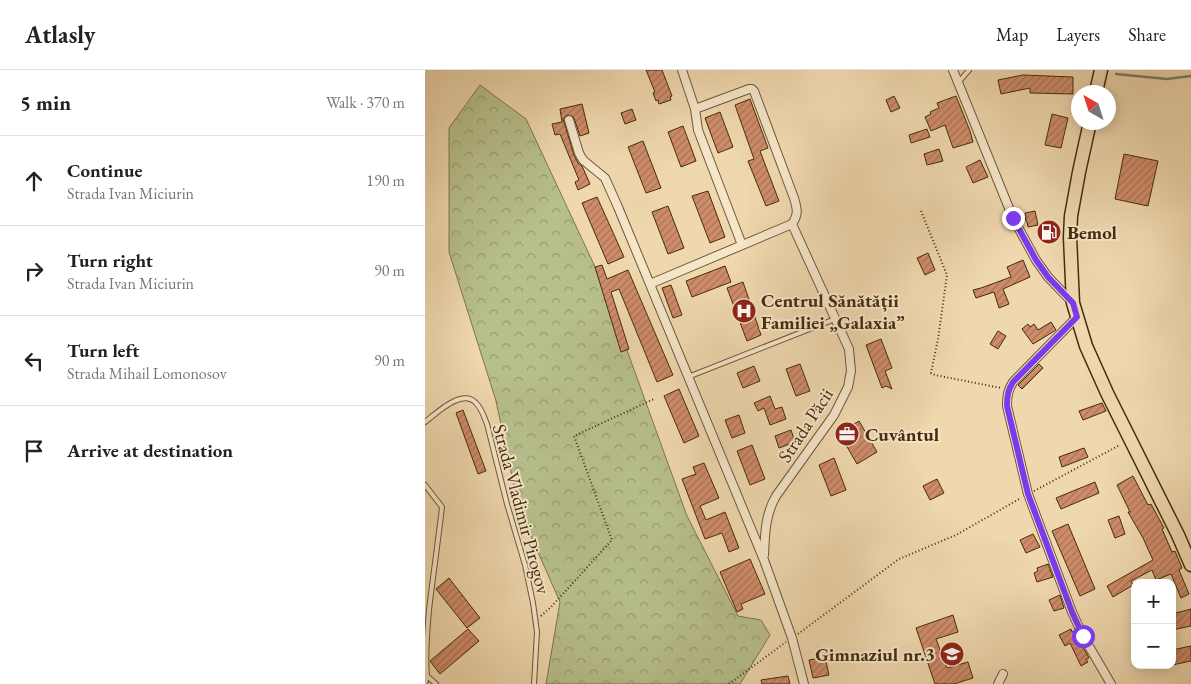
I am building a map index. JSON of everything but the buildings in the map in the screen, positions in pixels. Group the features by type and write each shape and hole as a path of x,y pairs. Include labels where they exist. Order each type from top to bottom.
{"main road":[{"path":"1098,85 1101,70"},
{"path":"1088,130 1071,216 1073,303 1086,346 1191,565"}],"street":[{"path":"682,70 695,108 698,130 742,245"},
{"path":"953,70 1013,218 1036,260 1048,277 1073,303"},
{"path":"650,284 792,224 796,218 798,210 754,90 752,88 695,108"},
{"name":"Strada Păcii","path":"569,120 579,153 583,160 605,178 618,207 764,560 792,638 804,684"},
{"name":"Strada Păcii","path":"764,560 765,525 770,506 775,496 834,415 848,387 851,371 849,349 792,224"},
{"path":"1077,317 1013,382 1007,397 1007,406 1028,494 1075,620 1111,684"},
{"path":"998,684 1003,674"}],"lane":[{"path":"958,83 969,70"},
{"path":"688,376 835,319"},
{"name":"Strada Vladimir Pirogov","path":"425,422 444,406 459,398 467,398 475,401 487,424 507,504 525,565 536,621 537,640 534,684"},
{"path":"425,486 442,507 434,562 427,635 425,664 427,676 425,684"},
{"path":"427,676 436,684"}],"path":[{"path":"921,211 947,275 931,373 1009,390"},
{"path":"536,621 612,540 574,436 654,399"},
{"path":"729,684 899,559 956,535 1130,439"}],"green space":[{"path":"480,85 526,119 603,284 687,516 738,616 761,620 770,635 740,684 546,684 560,602 519,509 496,401 449,252 449,128"}],"waterway":[{"path":"1116,74 1167,79 1191,76"}],"place":[{"name":"Bemol","path":"1049,232"},
{"name":"Centrul Sănătății Familiei „Galaxia”","path":"744,311"},
{"name":"Cuvântul","path":"847,434"},
{"name":"Gimnaziul nr.3","path":"952,654"}],"route":[{"path":"1013,218 1036,260 1048,277 1073,303 1077,317 1013,382 1007,397 1007,406 1028,494 1072,612 1083,636"}]}
